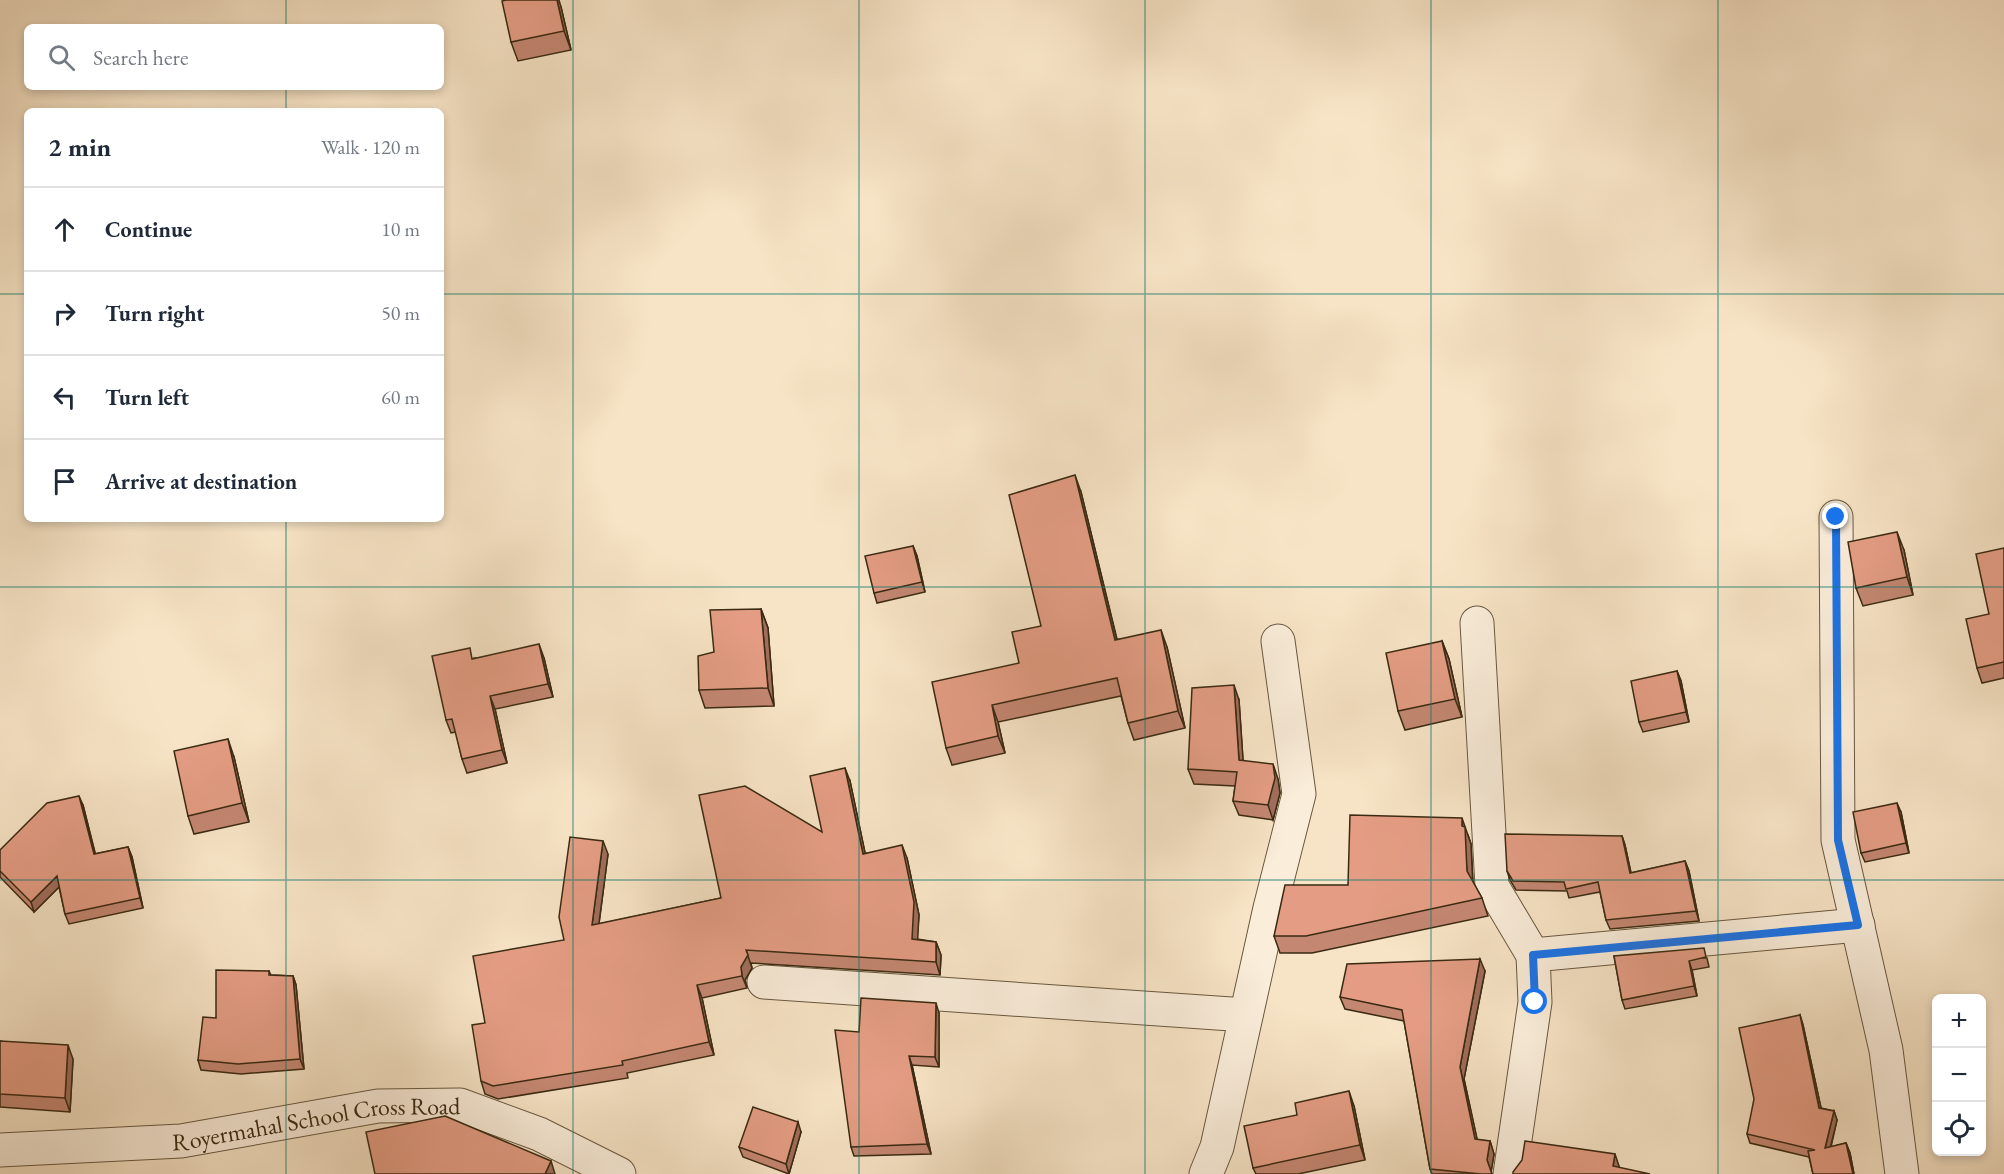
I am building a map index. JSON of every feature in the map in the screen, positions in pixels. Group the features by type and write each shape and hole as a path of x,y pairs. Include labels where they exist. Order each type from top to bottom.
{"street":[{"path":"1836,517 1838,840 1886,1050 1902,1174"},
{"path":"1477,623 1492,886 1533,955 1535,1002 1510,1174"},
{"path":"1206,1174 1217,1147 1299,794 1278,641"},
{"path":"1533,955 1858,925"},
{"path":"764,982 1246,1015"},
{"name":"Royermahal School Cross Road","path":"0,1150 181,1141 378,1106 460,1105 539,1134 619,1174"}],"building":[{"path":"557,0 564,31 511,42 502,1"},
{"path":"1075,475 1115,640 1161,630 1178,711 1128,723 1117,678 992,705 998,736 946,748 932,682 1019,663 1012,632 1041,626 1009,495"},
{"path":"1897,532 1907,577 1856,588 1848,542"},
{"path":"913,546 922,582 874,593 865,556"},
{"path":"2004,548 2004,662 1977,668 1966,619 1989,614 1976,554"},
{"path":"761,609 768,688 699,690 698,656 714,652 710,610"},
{"path":"1442,641 1455,699 1398,711 1386,653"},
{"path":"539,644 548,684 490,696 502,750 462,759 452,719 446,720 432,656 470,648 472,659"},
{"path":"1677,671 1686,712 1639,722 1631,681"},
{"path":"1234,685 1239,760 1273,764 1275,778 1268,805 1233,801 1237,772 1188,769 1192,688"},
{"path":"228,739 242,803 188,816 174,751"},
{"path":"845,768 863,854 902,845 914,902 912,939 936,942 936,962 746,950 748,955 741,967 742,976 697,985 709,1042 622,1061 623,1065 493,1086 481,1081 472,1025 485,1023 473,956 564,940 559,917 570,837 603,841 592,925 721,898 699,795 745,786 822,832 810,776"},
{"path":"79,796 94,854 128,847 140,898 65,914 57,876 31,902 0,871 0,850 47,803"},
{"path":"1897,803 1906,843 1861,853 1853,812"},
{"path":"1350,815 1462,818 1462,826 1465,827 1467,871 1482,898 1306,936 1274,936 1285,885 1348,885"},
{"path":"1505,834 1622,836 1630,873 1685,861 1696,911 1606,920 1598,882 1566,889 1564,882 1513,881 1507,871"},
{"path":"1704,948 1706,957 1689,961 1694,986 1622,1000 1614,956"},
{"path":"1480,959 1460,1067 1475,1139 1490,1141 1487,1160 1492,1174 1430,1169 1402,1010 1340,997 1347,964"},
{"path":"216,970 269,971 269,975 293,976 300,1059 238,1064 198,1060 203,1017 216,1018"},
{"path":"861,998 936,1003 935,1057 909,1056 927,1144 851,1147 835,1030 859,1032"},
{"path":"1800,1015 1819,1108 1834,1111 1825,1148 1846,1143 1853,1174 1813,1174 1808,1151 1815,1150 1747,1134 1754,1099 1739,1028"},
{"path":"0,1041 68,1045 65,1098 0,1094"},
{"path":"1349,1091 1360,1145 1253,1168 1244,1126 1297,1115 1295,1103"},
{"path":"753,1107 798,1122 786,1164 739,1147"},
{"path":"445,1116 551,1161 545,1174 375,1174 366,1132"},
{"path":"1525,1141 1615,1154 1613,1166 1650,1174 1513,1174 1522,1160"}],"route":[{"path":"1535,1002 1533,955 1858,925 1838,840 1836,517"}]}
